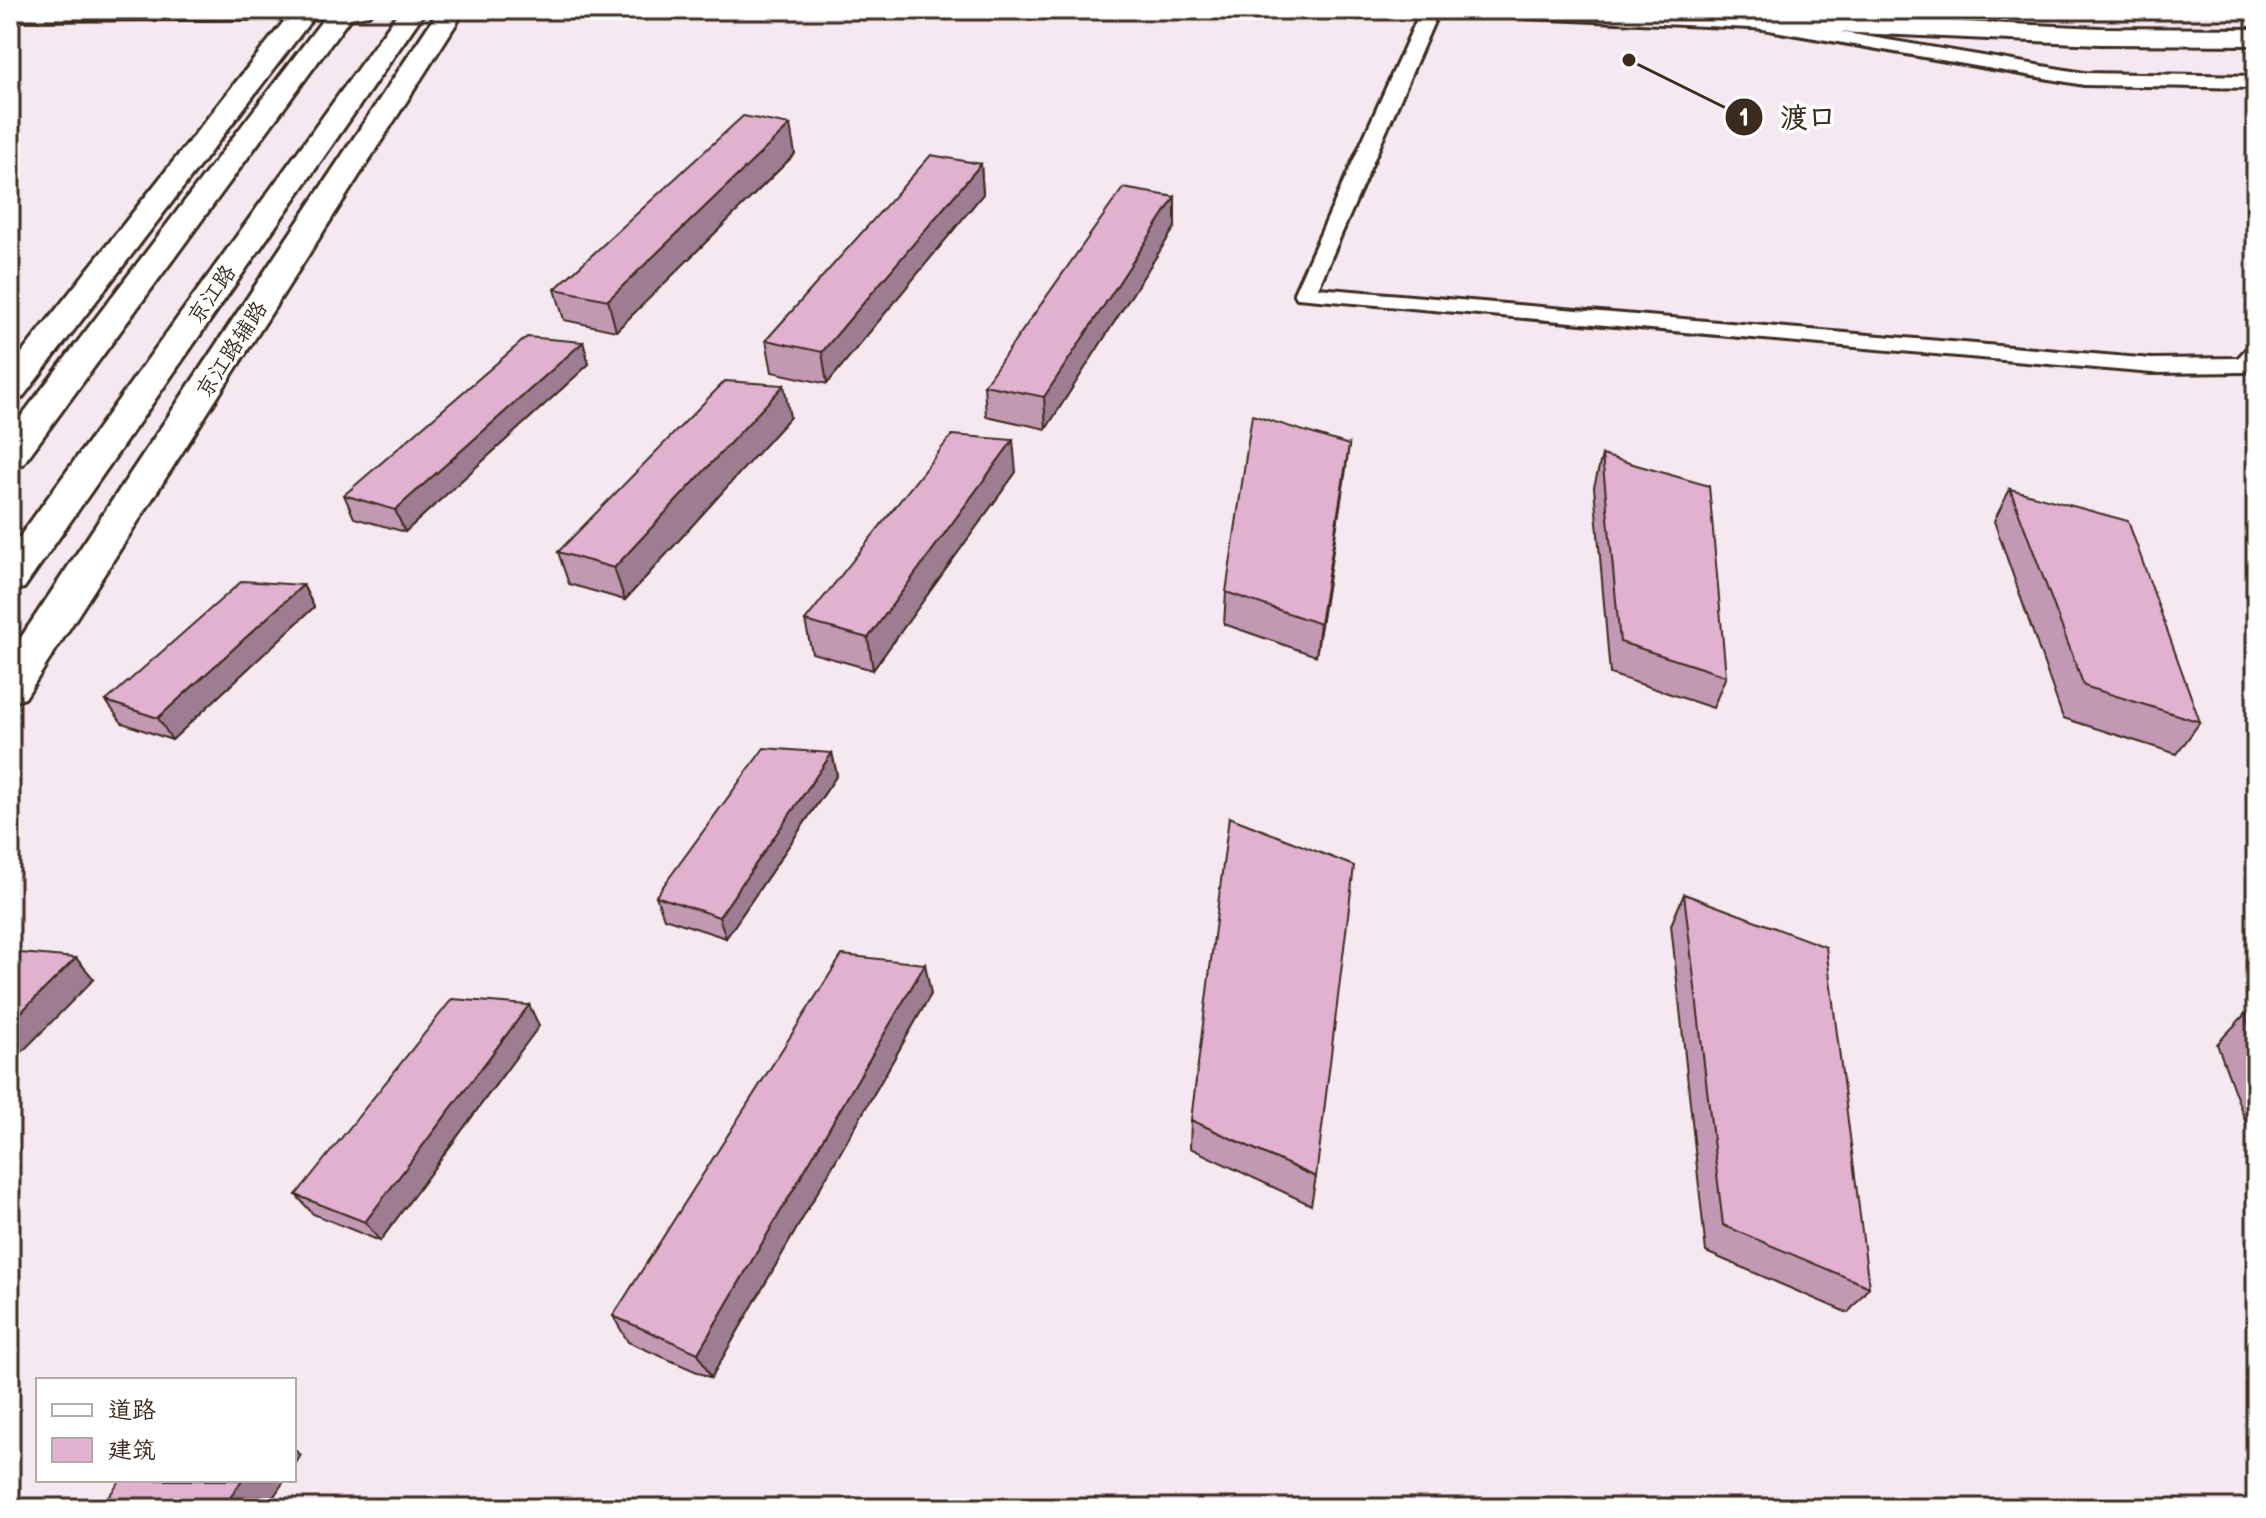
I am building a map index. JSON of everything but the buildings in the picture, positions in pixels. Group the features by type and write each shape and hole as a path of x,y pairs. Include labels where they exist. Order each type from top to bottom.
{"main road":[{"path":"10,391 306,10"},
{"path":"10,456 343,10"},
{"path":"10,12 360,10"},
{"name":"京江路","path":"10,579 413,10"},
{"name":"京江路辅路","path":"10,687 452,10"},
{"path":"1528,10 2100,36 2256,37"}],"lane":[{"path":"1430,10 1305,293 2152,366 2245,365 2256,352"},
{"path":"1736,19 2084,79 2256,82"}],"place":[{"name":"渡口","path":"1629,60"}]}
